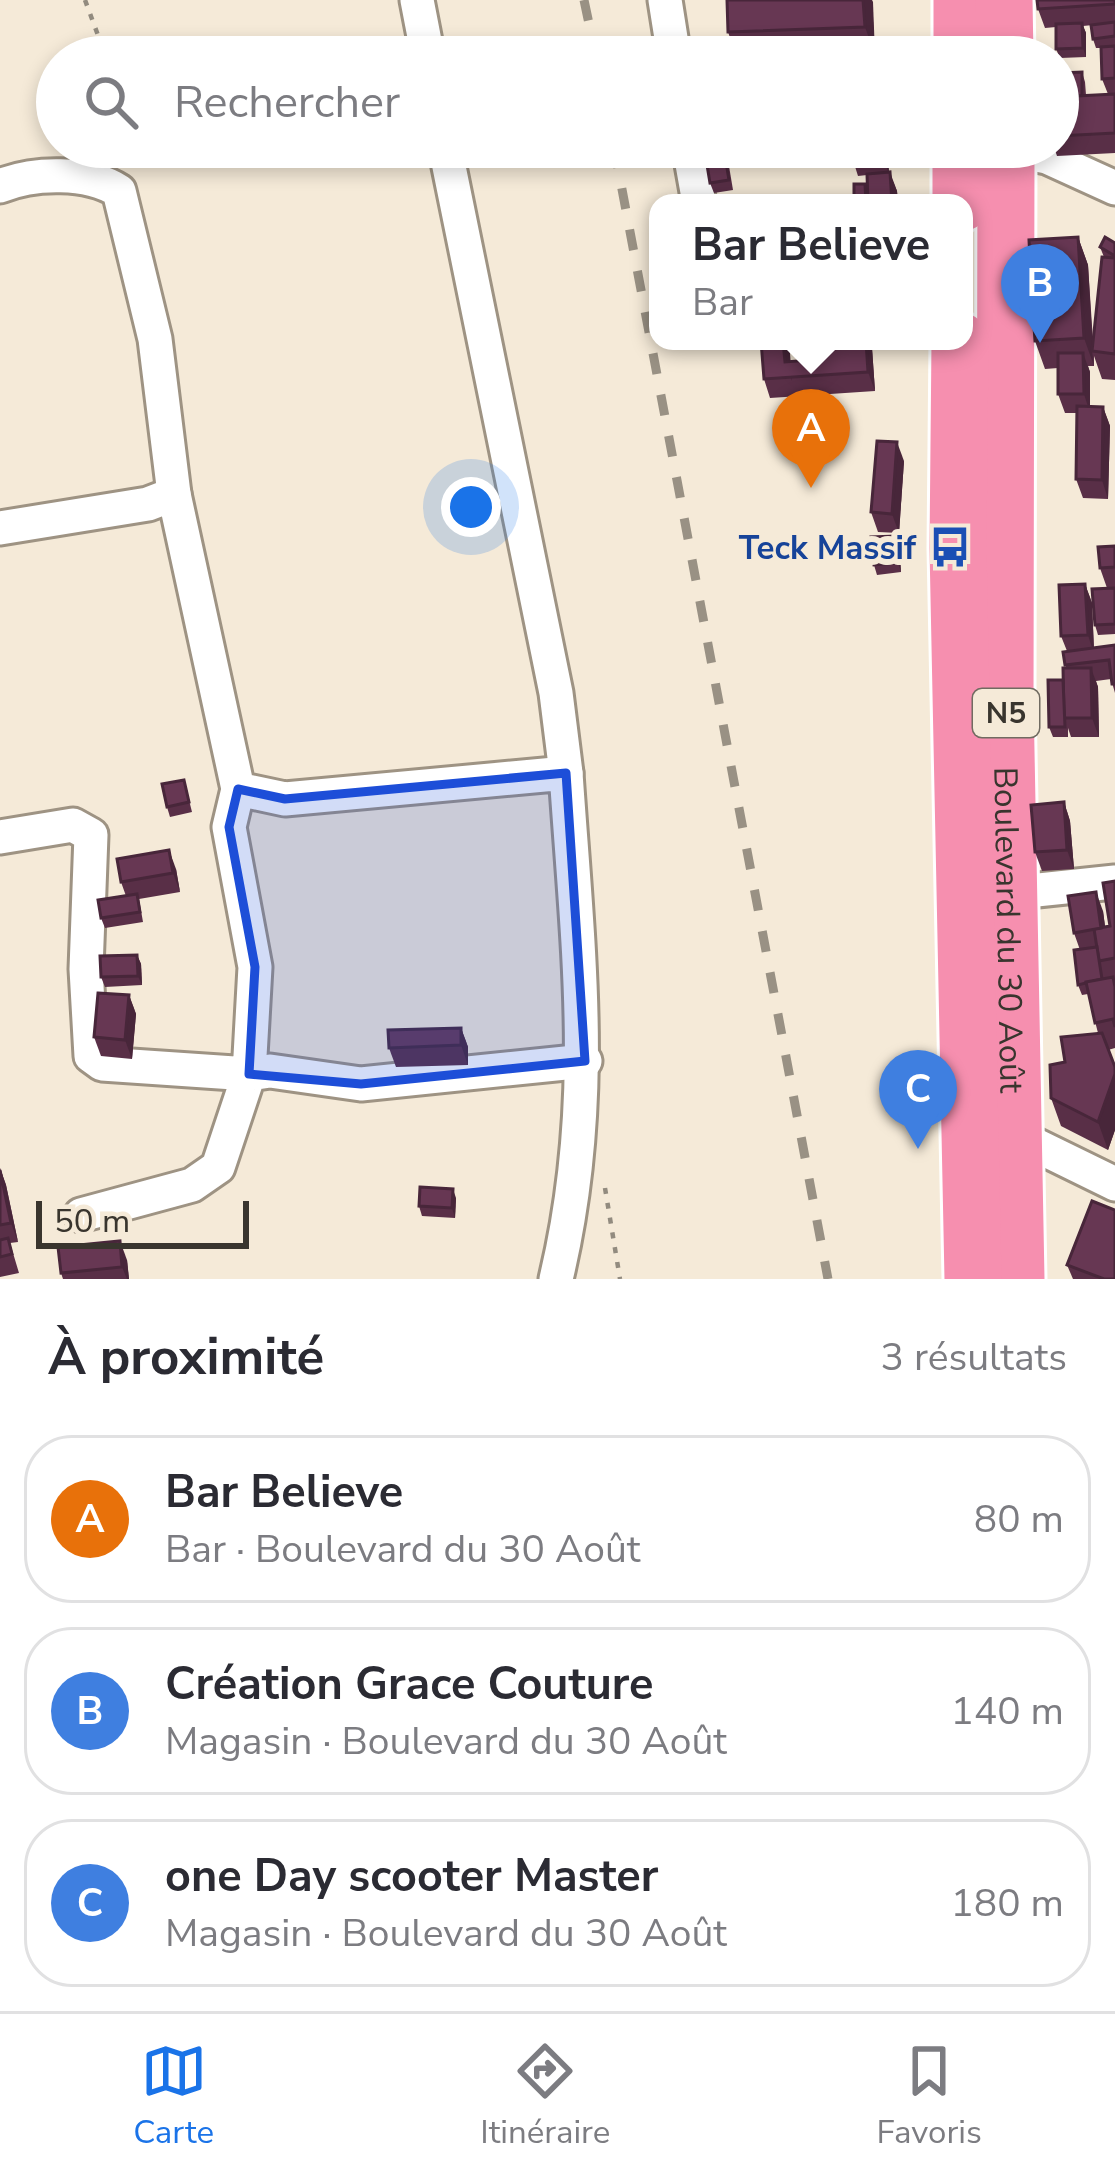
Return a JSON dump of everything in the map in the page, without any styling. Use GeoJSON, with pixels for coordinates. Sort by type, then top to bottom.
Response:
{"type":"FeatureCollection","features":[{"type":"Feature","properties":{"kind":"highway"},"geometry":{"type":"LineString","coordinates":[[962,0],[962,36]]}},
{"type":"Feature","properties":{"kind":"highway"},"geometry":{"type":"LineString","coordinates":[[1004,0],[1005,36]]}},
{"type":"Feature","properties":{"kind":"highway","name":"Boulevard du 30 Août"},"geometry":{"type":"LineString","coordinates":[[991,168],[1016,1279]]}},
{"type":"Feature","properties":{"kind":"highway","name":"Boulevard du 30 Août"},"geometry":{"type":"LineString","coordinates":[[959,350],[958,548],[973,1279]]}},
{"type":"Feature","properties":{"kind":"street"},"geometry":{"type":"LineString","coordinates":[[417,0],[424,36]]}},
{"type":"Feature","properties":{"kind":"street"},"geometry":{"type":"LineString","coordinates":[[665,0],[671,36]]}},
{"type":"Feature","properties":{"kind":"street"},"geometry":{"type":"LineString","coordinates":[[450,168],[556,693],[566,773],[586,1061],[583,1127],[556,1279]]}},
{"type":"Feature","properties":{"kind":"street"},"geometry":{"type":"LineString","coordinates":[[1071,168],[1115,188]]}},
{"type":"Feature","properties":{"kind":"street"},"geometry":{"type":"LineString","coordinates":[[0,186],[21,177],[100,179],[119,191],[155,339],[174,494],[238,789],[229,827],[255,967],[249,1074],[218,1167],[192,1186],[81,1215]]}},
{"type":"Feature","properties":{"kind":"street"},"geometry":{"type":"LineString","coordinates":[[0,528],[148,504],[174,494]]}},
{"type":"Feature","properties":{"kind":"street"},"geometry":{"type":"LineString","coordinates":[[238,789],[285,799],[566,773]]}},
{"type":"Feature","properties":{"kind":"street"},"geometry":{"type":"LineString","coordinates":[[0,837],[73,825],[91,835],[86,969],[91,1056],[102,1064],[249,1074],[271,1071],[362,1084],[586,1061]]}},
{"type":"Feature","properties":{"kind":"street"},"geometry":{"type":"LineString","coordinates":[[1009,892],[1115,882]]}},
{"type":"Feature","properties":{"kind":"street"},"geometry":{"type":"LineString","coordinates":[[1013,1134],[1115,1184]]}},
{"type":"Feature","properties":{"kind":"path"},"geometry":{"type":"LineString","coordinates":[[85,0],[98,36]]}},
{"type":"Feature","properties":{"kind":"path"},"geometry":{"type":"LineString","coordinates":[[583,1127],[599,1156],[620,1279]]}},
{"type":"Feature","properties":{"kind":"highlighted area"},"geometry":{"type":"Polygon","coordinates":[[[566,773],[585,1061],[361,1084],[249,1074],[255,967],[229,827],[238,789],[285,799],[566,773]]]}},
{"type":"Feature","properties":{"kind":"building"},"geometry":{"type":"Polygon","coordinates":[[[727,0],[863,0],[865,27],[728,32],[727,0]]]}},
{"type":"Feature","properties":{"kind":"building"},"geometry":{"type":"Polygon","coordinates":[[[1037,0],[1115,0],[1115,4],[1038,9],[1037,0]]]}},
{"type":"Feature","properties":{"kind":"building"},"geometry":{"type":"Polygon","coordinates":[[[1115,22],[1115,36],[1093,39],[1091,25],[1115,22]]]}},
{"type":"Feature","properties":{"kind":"building"},"geometry":{"type":"Polygon","coordinates":[[[1082,23],[1083,48],[1079,48],[1079,36],[1056,36],[1056,24],[1082,23]]]}},
{"type":"Feature","properties":{"kind":"building"},"geometry":{"type":"Polygon","coordinates":[[[1115,46],[1115,78],[1102,79],[1101,47],[1115,46]]]}},
{"type":"Feature","properties":{"kind":"building"},"geometry":{"type":"Polygon","coordinates":[[[1115,94],[1115,133],[1079,135],[1079,96],[1115,94]]]}},
{"type":"Feature","properties":{"kind":"building"},"geometry":{"type":"Polygon","coordinates":[[[708,168],[727,168],[729,180],[710,183],[708,168]]]}},
{"type":"Feature","properties":{"kind":"building"},"geometry":{"type":"Polygon","coordinates":[[[890,172],[891,194],[868,194],[867,174],[890,172]]]}},
{"type":"Feature","properties":{"kind":"building"},"geometry":{"type":"Polygon","coordinates":[[[854,184],[865,184],[866,194],[854,194],[854,184]]]}},
{"type":"Feature","properties":{"kind":"building"},"geometry":{"type":"Polygon","coordinates":[[[1078,237],[1084,338],[1035,341],[1033,312],[1051,311],[1050,296],[1032,296],[1029,240],[1078,237]]]}},
{"type":"Feature","properties":{"kind":"building"},"geometry":{"type":"Polygon","coordinates":[[[1105,237],[1115,243],[1115,256],[1100,247],[1105,237]]]}},
{"type":"Feature","properties":{"kind":"building"},"geometry":{"type":"Polygon","coordinates":[[[1102,257],[1115,258],[1115,354],[1092,351],[1102,257]]]}},
{"type":"Feature","properties":{"kind":"building"},"geometry":{"type":"Polygon","coordinates":[[[762,350],[784,350],[785,362],[823,359],[822,350],[867,350],[868,372],[764,379],[762,350]]]}},
{"type":"Feature","properties":{"kind":"building"},"geometry":{"type":"Polygon","coordinates":[[[1058,353],[1083,353],[1084,394],[1058,394],[1058,353]]]}},
{"type":"Feature","properties":{"kind":"building"},"geometry":{"type":"Polygon","coordinates":[[[1077,406],[1103,407],[1102,480],[1076,479],[1077,406]]]}},
{"type":"Feature","properties":{"kind":"building"},"geometry":{"type":"Polygon","coordinates":[[[877,441],[897,442],[892,514],[871,512],[877,441]]]}},
{"type":"Feature","properties":{"kind":"building"},"geometry":{"type":"Polygon","coordinates":[[[896,536],[898,563],[874,565],[871,537],[896,536]]]}},
{"type":"Feature","properties":{"kind":"building"},"geometry":{"type":"Polygon","coordinates":[[[1115,546],[1115,567],[1100,568],[1098,547],[1115,546]]]}},
{"type":"Feature","properties":{"kind":"building"},"geometry":{"type":"Polygon","coordinates":[[[1085,584],[1088,635],[1061,636],[1059,585],[1085,584]]]}},
{"type":"Feature","properties":{"kind":"building"},"geometry":{"type":"Polygon","coordinates":[[[1115,588],[1115,624],[1095,625],[1092,589],[1115,588]]]}},
{"type":"Feature","properties":{"kind":"building"},"geometry":{"type":"Polygon","coordinates":[[[1115,645],[1115,684],[1109,660],[1065,665],[1063,652],[1115,645]]]}},
{"type":"Feature","properties":{"kind":"building"},"geometry":{"type":"Polygon","coordinates":[[[1063,668],[1091,668],[1092,718],[1064,718],[1063,668]]]}},
{"type":"Feature","properties":{"kind":"building"},"geometry":{"type":"Polygon","coordinates":[[[1048,680],[1063,680],[1065,727],[1049,727],[1048,680]]]}},
{"type":"Feature","properties":{"kind":"building"},"geometry":{"type":"Polygon","coordinates":[[[184,780],[189,802],[167,807],[162,784],[184,780]]]}},
{"type":"Feature","properties":{"kind":"building"},"geometry":{"type":"Polygon","coordinates":[[[1064,802],[1067,850],[1035,852],[1031,805],[1064,802]]]}},
{"type":"Feature","properties":{"kind":"building"},"geometry":{"type":"Polygon","coordinates":[[[169,850],[173,873],[121,882],[117,859],[169,850]]]}},
{"type":"Feature","properties":{"kind":"building"},"geometry":{"type":"Polygon","coordinates":[[[1115,881],[1115,958],[1099,961],[1094,929],[1110,926],[1103,883],[1115,881]]]}},
{"type":"Feature","properties":{"kind":"building"},"geometry":{"type":"Polygon","coordinates":[[[1096,892],[1101,928],[1074,933],[1068,896],[1096,892]]]}},
{"type":"Feature","properties":{"kind":"building"},"geometry":{"type":"Polygon","coordinates":[[[137,894],[140,912],[101,918],[98,900],[137,894]]]}},
{"type":"Feature","properties":{"kind":"building"},"geometry":{"type":"Polygon","coordinates":[[[1097,947],[1102,979],[1078,985],[1074,950],[1097,947]]]}},
{"type":"Feature","properties":{"kind":"building"},"geometry":{"type":"Polygon","coordinates":[[[137,955],[138,976],[101,977],[100,956],[137,955]]]}},
{"type":"Feature","properties":{"kind":"building"},"geometry":{"type":"Polygon","coordinates":[[[1113,977],[1115,1027],[1113,1019],[1095,1023],[1086,982],[1113,977]]]}},
{"type":"Feature","properties":{"kind":"building"},"geometry":{"type":"Polygon","coordinates":[[[98,993],[129,995],[125,1040],[94,1037],[98,993]]]}},
{"type":"Feature","properties":{"kind":"building"},"geometry":{"type":"Polygon","coordinates":[[[461,1028],[461,1045],[389,1048],[388,1030],[461,1028]]]}},
{"type":"Feature","properties":{"kind":"building"},"geometry":{"type":"Polygon","coordinates":[[[1102,1033],[1115,1074],[1098,1122],[1051,1098],[1050,1065],[1065,1062],[1061,1037],[1102,1033]]]}},
{"type":"Feature","properties":{"kind":"building"},"geometry":{"type":"Polygon","coordinates":[[[0,1170],[11,1223],[0,1225],[0,1170]]]}},
{"type":"Feature","properties":{"kind":"building"},"geometry":{"type":"Polygon","coordinates":[[[420,1187],[453,1189],[452,1208],[419,1206],[420,1187]]]}},
{"type":"Feature","properties":{"kind":"building"},"geometry":{"type":"Polygon","coordinates":[[[1092,1201],[1115,1210],[1115,1279],[1067,1265],[1092,1201]]]}},
{"type":"Feature","properties":{"kind":"building"},"geometry":{"type":"Polygon","coordinates":[[[8,1238],[12,1254],[0,1257],[0,1240],[8,1238]]]}},
{"type":"Feature","properties":{"kind":"building"},"geometry":{"type":"Polygon","coordinates":[[[120,1241],[122,1267],[61,1273],[58,1247],[120,1241]]]}},
{"type":"Feature","properties":{"kind":"railway"},"geometry":{"type":"LineString","coordinates":[[584,0],[592,36]]}},
{"type":"Feature","properties":{"kind":"railway"},"geometry":{"type":"LineString","coordinates":[[618,168],[649,332]]}},
{"type":"Feature","properties":{"kind":"railway"},"geometry":{"type":"LineString","coordinates":[[652,350],[828,1279]]}},
{"type":"Feature","properties":{"kind":"place","name":"Création Grace Couture"},"geometry":{"type":"Point","coordinates":[1040,343]}},
{"type":"Feature","properties":{"kind":"place","name":"Bar Believe"},"geometry":{"type":"Point","coordinates":[811,488]}},
{"type":"Feature","properties":{"kind":"place","name":"Teck Massif"},"geometry":{"type":"Point","coordinates":[950,547]}},
{"type":"Feature","properties":{"kind":"place","name":"one Day scooter Master"},"geometry":{"type":"Point","coordinates":[918,1149]}}]}
